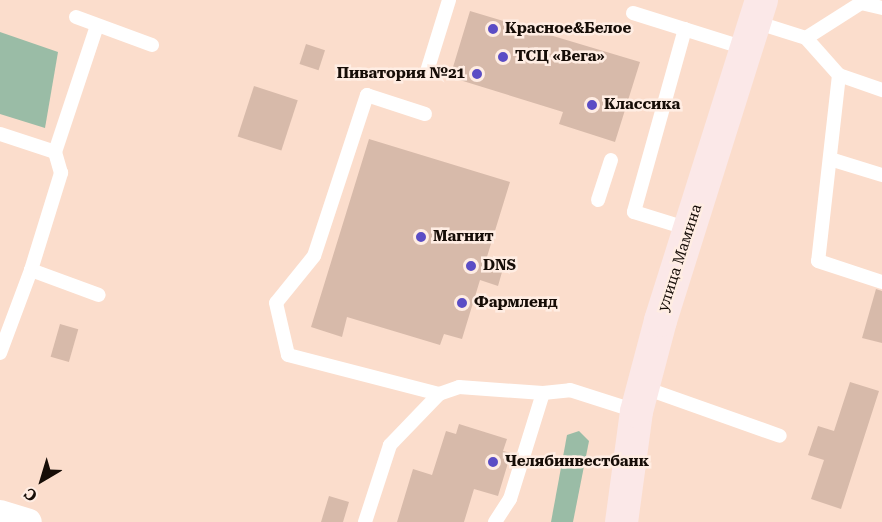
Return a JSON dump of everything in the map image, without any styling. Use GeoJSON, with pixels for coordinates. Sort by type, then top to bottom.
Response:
{"type":"FeatureCollection","features":[{"type":"Feature","properties":{"kind":"main road","name":"улица Мамина"},"geometry":{"type":"LineString","coordinates":[[621,522],[639,399],[754,24]]}},
{"type":"Feature","properties":{"kind":"street"},"geometry":{"type":"LineString","coordinates":[[0,513],[29,522]]}},
{"type":"Feature","properties":{"kind":"lane"},"geometry":{"type":"LineString","coordinates":[[428,68],[449,0]]}},
{"type":"Feature","properties":{"kind":"lane"},"geometry":{"type":"LineString","coordinates":[[806,38],[861,1],[882,8]]}},
{"type":"Feature","properties":{"kind":"lane"},"geometry":{"type":"LineString","coordinates":[[633,13],[685,29],[754,24],[806,38],[839,75],[882,90]]}},
{"type":"Feature","properties":{"kind":"lane"},"geometry":{"type":"LineString","coordinates":[[76,17],[152,45]]}},
{"type":"Feature","properties":{"kind":"lane"},"geometry":{"type":"LineString","coordinates":[[0,353],[31,270],[62,173],[55,152],[97,26]]}},
{"type":"Feature","properties":{"kind":"lane"},"geometry":{"type":"LineString","coordinates":[[685,29],[634,212],[690,229]]}},
{"type":"Feature","properties":{"kind":"lane"},"geometry":{"type":"LineString","coordinates":[[839,75],[818,261],[882,282]]}},
{"type":"Feature","properties":{"kind":"lane"},"geometry":{"type":"LineString","coordinates":[[425,114],[367,94],[314,256],[276,303],[288,355],[439,394]]}},
{"type":"Feature","properties":{"kind":"lane"},"geometry":{"type":"LineString","coordinates":[[0,134],[55,152]]}},
{"type":"Feature","properties":{"kind":"lane"},"geometry":{"type":"LineString","coordinates":[[830,159],[882,176]]}},
{"type":"Feature","properties":{"kind":"lane"},"geometry":{"type":"LineString","coordinates":[[598,200],[611,160]]}},
{"type":"Feature","properties":{"kind":"lane"},"geometry":{"type":"LineString","coordinates":[[31,270],[99,295]]}},
{"type":"Feature","properties":{"kind":"lane"},"geometry":{"type":"LineString","coordinates":[[365,522],[390,445],[439,394],[459,387],[543,393],[570,390],[639,399],[780,436]]}},
{"type":"Feature","properties":{"kind":"lane"},"geometry":{"type":"LineString","coordinates":[[495,522],[510,499],[543,393]]}},
{"type":"Feature","properties":{"kind":"green space"},"geometry":{"type":"Polygon","coordinates":[[[0,32],[58,52],[45,128],[0,114],[0,32]]]}},
{"type":"Feature","properties":{"kind":"green space"},"geometry":{"type":"Polygon","coordinates":[[[579,431],[589,441],[573,522],[551,522],[567,435],[579,431]]]}},
{"type":"Feature","properties":{"kind":"building"},"geometry":{"type":"Polygon","coordinates":[[[470,11],[640,62],[615,142],[559,124],[563,112],[450,77],[470,11]]]}},
{"type":"Feature","properties":{"kind":"building"},"geometry":{"type":"Polygon","coordinates":[[[306,44],[325,50],[319,70],[300,64],[306,44]]]}},
{"type":"Feature","properties":{"kind":"building"},"geometry":{"type":"Polygon","coordinates":[[[254,86],[298,100],[281,151],[238,136],[254,86]]]}},
{"type":"Feature","properties":{"kind":"building"},"geometry":{"type":"Polygon","coordinates":[[[369,139],[510,182],[486,260],[504,265],[498,286],[480,280],[462,339],[444,334],[440,345],[347,317],[342,337],[311,327],[369,139]]]}},
{"type":"Feature","properties":{"kind":"building"},"geometry":{"type":"Polygon","coordinates":[[[876,289],[882,291],[882,343],[862,338],[876,289]]]}},
{"type":"Feature","properties":{"kind":"building"},"geometry":{"type":"Polygon","coordinates":[[[60,324],[78,329],[69,362],[51,357],[60,324]]]}},
{"type":"Feature","properties":{"kind":"building"},"geometry":{"type":"Polygon","coordinates":[[[850,382],[879,391],[841,509],[811,499],[824,460],[808,455],[818,426],[834,431],[850,382]]]}},
{"type":"Feature","properties":{"kind":"building"},"geometry":{"type":"Polygon","coordinates":[[[459,424],[507,439],[503,451],[511,453],[498,496],[474,489],[464,522],[397,522],[413,469],[432,475],[446,431],[456,434],[459,424]]]}},
{"type":"Feature","properties":{"kind":"building"},"geometry":{"type":"Polygon","coordinates":[[[329,496],[349,502],[343,522],[321,522],[329,496]]]}},
{"type":"Feature","properties":{"kind":"place","name":"Красное&Белое"},"geometry":{"type":"Point","coordinates":[493,29]}},
{"type":"Feature","properties":{"kind":"place","name":"ТСЦ «Вега»"},"geometry":{"type":"Point","coordinates":[503,57]}},
{"type":"Feature","properties":{"kind":"place","name":"Пиватория №21"},"geometry":{"type":"Point","coordinates":[477,74]}},
{"type":"Feature","properties":{"kind":"place","name":"Классика"},"geometry":{"type":"Point","coordinates":[592,105]}},
{"type":"Feature","properties":{"kind":"place","name":"Магнит"},"geometry":{"type":"Point","coordinates":[421,237]}},
{"type":"Feature","properties":{"kind":"place","name":"DNS"},"geometry":{"type":"Point","coordinates":[471,266]}},
{"type":"Feature","properties":{"kind":"place","name":"Фармленд"},"geometry":{"type":"Point","coordinates":[462,303]}},
{"type":"Feature","properties":{"kind":"place","name":"Челябинвестбанк"},"geometry":{"type":"Point","coordinates":[493,462]}}]}
